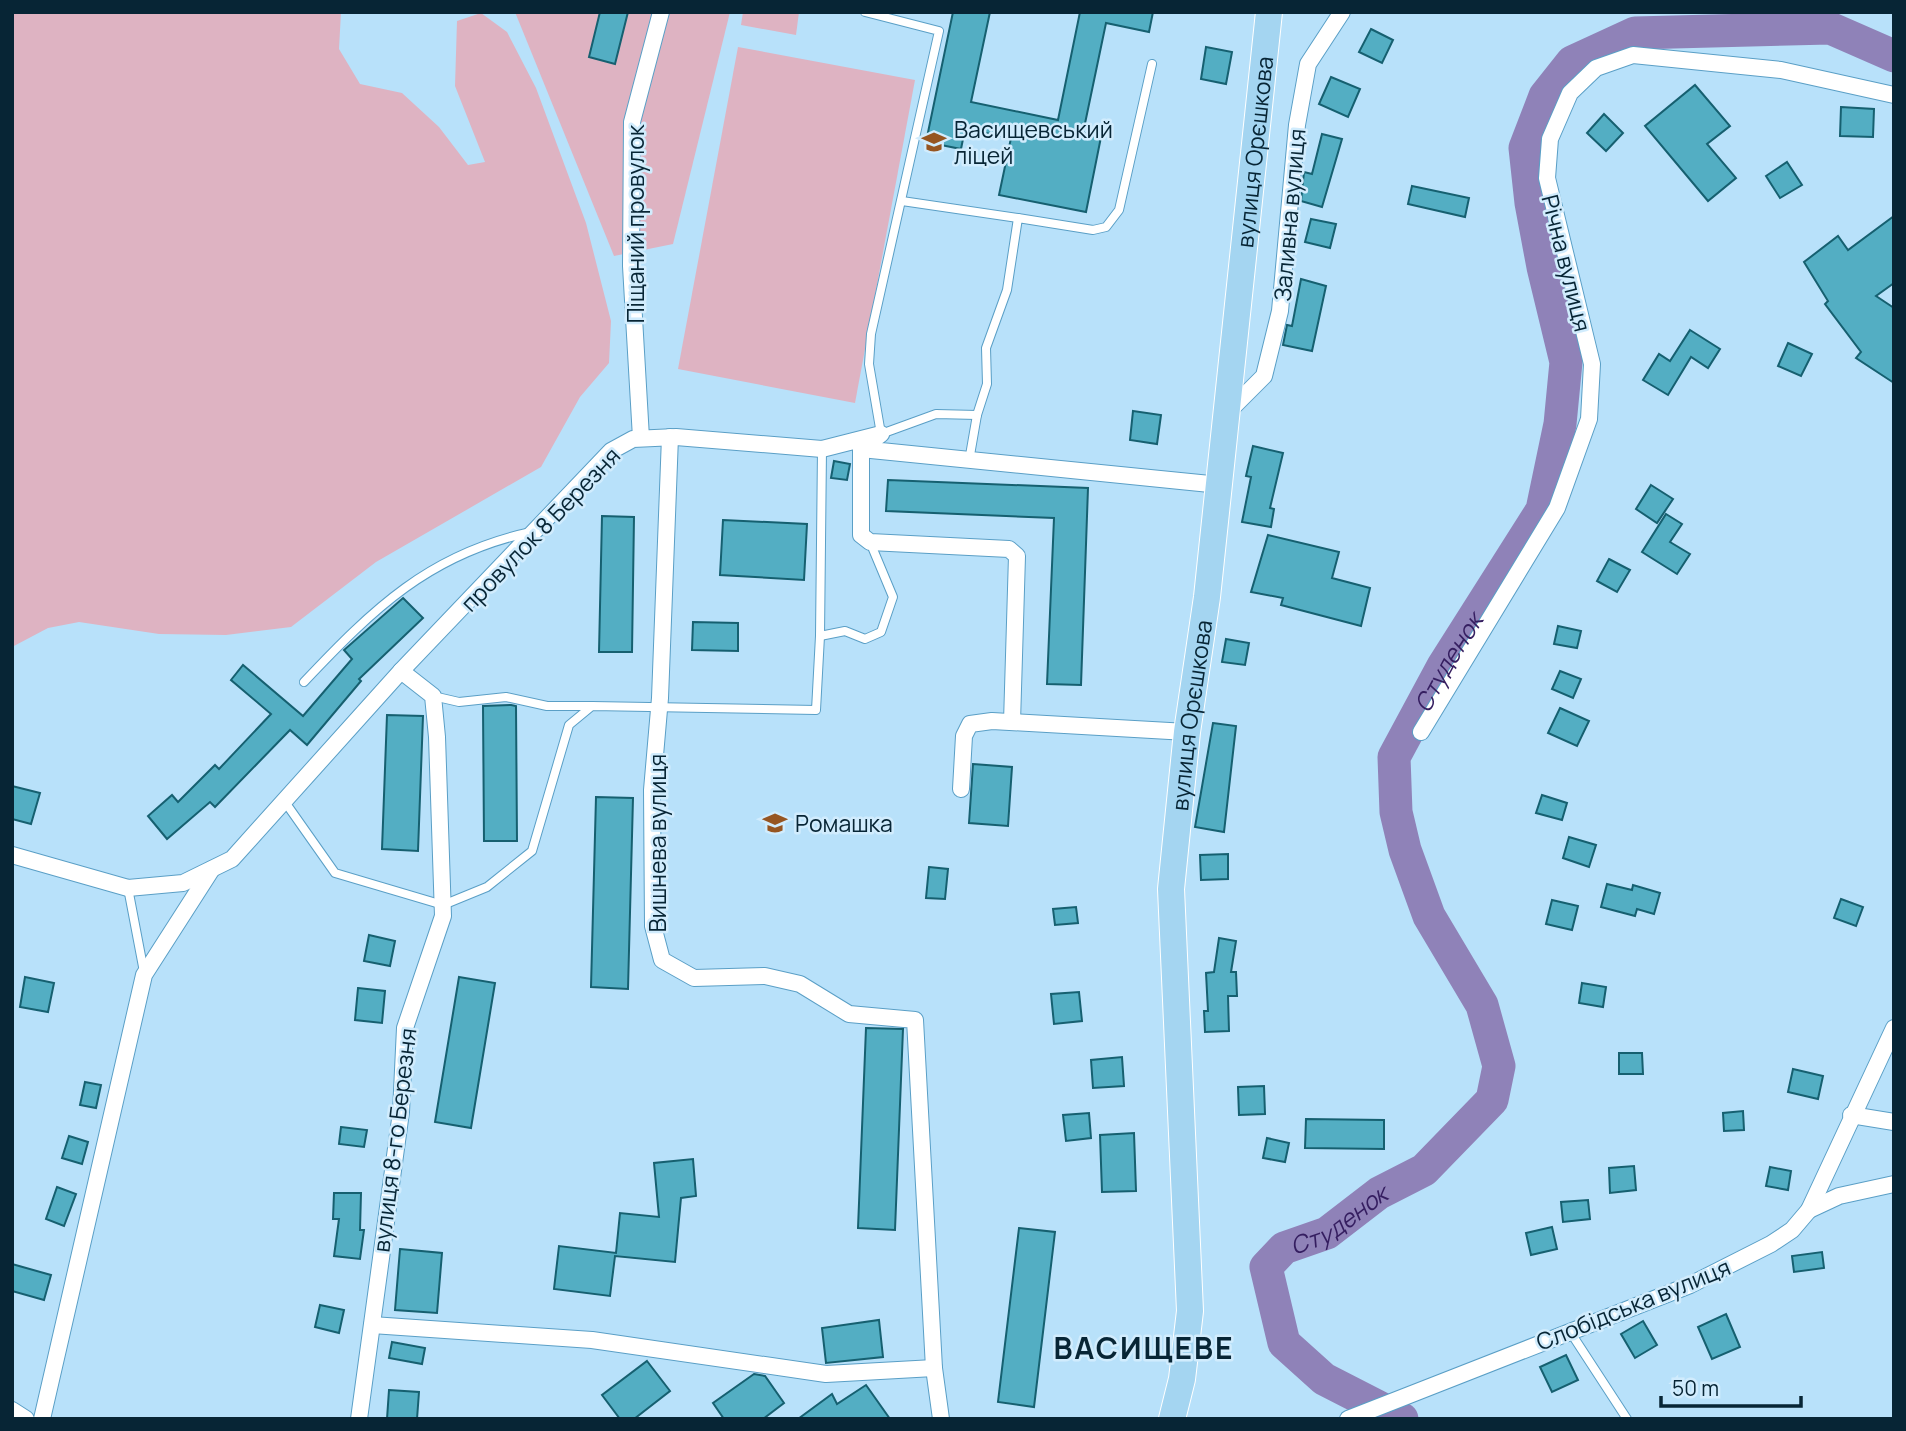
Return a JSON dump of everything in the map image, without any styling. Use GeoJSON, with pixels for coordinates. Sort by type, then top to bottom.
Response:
{"type":"FeatureCollection","features":[{"type":"Feature","properties":{"kind":"main road","name":"вулиця Орєшкова"},"geometry":{"type":"LineString","coordinates":[[1171,1419],[1182,1379],[1190,1311],[1171,889],[1186,732],[1207,597],[1220,485],[1269,12]]}},
{"type":"Feature","properties":{"kind":"street","name":"Піщаний провулок"},"geometry":{"type":"LineString","coordinates":[[641,438],[631,266],[632,122],[661,12]]}},
{"type":"Feature","properties":{"kind":"street","name":"Заливна вулиця"},"geometry":{"type":"LineString","coordinates":[[1228,412],[1264,376],[1280,311],[1297,125],[1308,64],[1342,12]]}},
{"type":"Feature","properties":{"kind":"street","name":"Річна вулиця"},"geometry":{"type":"LineString","coordinates":[[1421,733],[1558,508],[1588,419],[1592,364],[1547,178],[1550,139],[1570,93],[1596,68],[1633,55],[1781,70],[1894,95]]}},
{"type":"Feature","properties":{"kind":"street","name":"провулок 8 Березня"},"geometry":{"type":"LineString","coordinates":[[12,855],[128,888],[183,883],[232,859],[401,671],[611,451],[633,439],[670,437],[822,449],[881,434]]}},
{"type":"Feature","properties":{"kind":"street"},"geometry":{"type":"LineString","coordinates":[[861,449],[881,434]]}},
{"type":"Feature","properties":{"kind":"street","name":"Вишнева вулиця"},"geometry":{"type":"LineString","coordinates":[[670,437],[659,706],[652,790],[653,926],[662,960],[694,978],[765,976],[800,984],[849,1014],[915,1020],[934,1368],[941,1419]]}},
{"type":"Feature","properties":{"kind":"street"},"geometry":{"type":"LineString","coordinates":[[861,449],[1220,485]]}},
{"type":"Feature","properties":{"kind":"street"},"geometry":{"type":"LineString","coordinates":[[861,449],[861,534],[870,542],[1009,550],[1017,556],[1012,722]]}},
{"type":"Feature","properties":{"kind":"street"},"geometry":{"type":"LineString","coordinates":[[401,671],[433,696]]}},
{"type":"Feature","properties":{"kind":"street","name":"вулиця 8-го Березня"},"geometry":{"type":"LineString","coordinates":[[359,1419],[401,1112],[405,1028],[443,916],[437,737],[433,696]]}},
{"type":"Feature","properties":{"kind":"street"},"geometry":{"type":"LineString","coordinates":[[961,789],[964,736],[970,724],[1012,722],[1186,732]]}},
{"type":"Feature","properties":{"kind":"street"},"geometry":{"type":"LineString","coordinates":[[42,1419],[144,975],[212,869]]}},
{"type":"Feature","properties":{"kind":"street","name":"Слобідська вулиця"},"geometry":{"type":"LineString","coordinates":[[1348,1419],[1569,1330],[1690,1285],[1793,1230],[1809,1210],[1851,1115],[1894,1028]]}},
{"type":"Feature","properties":{"kind":"street"},"geometry":{"type":"LineString","coordinates":[[1851,1115],[1894,1122]]}},
{"type":"Feature","properties":{"kind":"street"},"geometry":{"type":"LineString","coordinates":[[1809,1210],[1839,1196],[1894,1184]]}},
{"type":"Feature","properties":{"kind":"street"},"geometry":{"type":"LineString","coordinates":[[372,1325],[592,1340],[826,1374],[934,1368]]}},
{"type":"Feature","properties":{"kind":"street"},"geometry":{"type":"LineString","coordinates":[[12,1410],[26,1419]]}},
{"type":"Feature","properties":{"kind":"lane"},"geometry":{"type":"LineString","coordinates":[[865,12],[939,32],[871,334],[869,363],[881,434],[936,414],[977,415]]}},
{"type":"Feature","properties":{"kind":"lane"},"geometry":{"type":"LineString","coordinates":[[902,201],[1093,230],[1106,227],[1119,210],[1152,64]]}},
{"type":"Feature","properties":{"kind":"lane"},"geometry":{"type":"LineString","coordinates":[[969,461],[977,415],[987,384],[986,348],[1007,290],[1018,218]]}},
{"type":"Feature","properties":{"kind":"lane"},"geometry":{"type":"LineString","coordinates":[[433,696],[459,702],[506,698],[547,706],[816,710],[820,636],[822,449]]}},
{"type":"Feature","properties":{"kind":"lane"},"geometry":{"type":"LineString","coordinates":[[304,682],[357,625],[427,571],[489,541],[537,531]]}},
{"type":"Feature","properties":{"kind":"lane"},"geometry":{"type":"LineString","coordinates":[[820,636],[845,631],[864,639],[881,632],[893,597],[870,542]]}},
{"type":"Feature","properties":{"kind":"lane"},"geometry":{"type":"LineString","coordinates":[[285,802],[335,873],[443,905],[486,887],[531,852],[569,725],[592,706]]}},
{"type":"Feature","properties":{"kind":"lane"},"geometry":{"type":"LineString","coordinates":[[128,888],[144,975]]}},
{"type":"Feature","properties":{"kind":"lane"},"geometry":{"type":"LineString","coordinates":[[1569,1330],[1627,1419]]}},
{"type":"Feature","properties":{"kind":"shaded area"},"geometry":{"type":"Polygon","coordinates":[[[12,12],[341,12],[339,49],[360,84],[402,93],[439,127],[468,165],[485,162],[455,86],[457,21],[481,13],[507,32],[536,88],[586,223],[611,321],[609,363],[580,397],[541,467],[376,562],[291,627],[226,635],[159,634],[79,622],[48,628],[12,647],[12,12]]]}},
{"type":"Feature","properties":{"kind":"shaded area"},"geometry":{"type":"Polygon","coordinates":[[[515,12],[730,12],[673,244],[614,256],[515,12]]]}},
{"type":"Feature","properties":{"kind":"shaded area"},"geometry":{"type":"Polygon","coordinates":[[[743,12],[799,12],[796,35],[741,25],[743,12]]]}},
{"type":"Feature","properties":{"kind":"shaded area"},"geometry":{"type":"Polygon","coordinates":[[[738,47],[915,80],[855,403],[678,369],[738,47]]]}},
{"type":"Feature","properties":{"kind":"building"},"geometry":{"type":"Polygon","coordinates":[[[600,12],[628,12],[615,64],[589,57],[600,12]]]}},
{"type":"Feature","properties":{"kind":"building"},"geometry":{"type":"Polygon","coordinates":[[[953,12],[990,12],[971,102],[1058,120],[1080,12],[1153,12],[1149,32],[1106,23],[1083,133],[1101,137],[1086,212],[999,195],[1011,138],[965,129],[961,149],[926,142],[953,12]]]}},
{"type":"Feature","properties":{"kind":"building"},"geometry":{"type":"Polygon","coordinates":[[[1371,29],[1393,40],[1382,63],[1359,52],[1371,29]]]}},
{"type":"Feature","properties":{"kind":"building"},"geometry":{"type":"Polygon","coordinates":[[[1206,47],[1232,52],[1226,84],[1201,79],[1206,47]]]}},
{"type":"Feature","properties":{"kind":"building"},"geometry":{"type":"Polygon","coordinates":[[[1331,77],[1360,89],[1348,117],[1319,104],[1331,77]]]}},
{"type":"Feature","properties":{"kind":"building"},"geometry":{"type":"Polygon","coordinates":[[[1695,85],[1730,126],[1707,144],[1736,178],[1708,201],[1645,126],[1695,85]]]}},
{"type":"Feature","properties":{"kind":"building"},"geometry":{"type":"Polygon","coordinates":[[[1841,107],[1874,109],[1873,137],[1840,136],[1841,107]]]}},
{"type":"Feature","properties":{"kind":"building"},"geometry":{"type":"Polygon","coordinates":[[[1604,114],[1623,133],[1606,151],[1587,133],[1604,114]]]}},
{"type":"Feature","properties":{"kind":"building"},"geometry":{"type":"Polygon","coordinates":[[[1322,134],[1342,139],[1322,207],[1301,201],[1304,172],[1312,174],[1322,134]]]}},
{"type":"Feature","properties":{"kind":"building"},"geometry":{"type":"Polygon","coordinates":[[[1787,162],[1802,185],[1780,198],[1766,176],[1787,162]]]}},
{"type":"Feature","properties":{"kind":"building"},"geometry":{"type":"Polygon","coordinates":[[[1412,186],[1469,198],[1465,217],[1408,204],[1412,186]]]}},
{"type":"Feature","properties":{"kind":"building"},"geometry":{"type":"Polygon","coordinates":[[[1894,216],[1894,283],[1876,296],[1894,308],[1894,383],[1856,358],[1861,352],[1825,304],[1828,301],[1804,262],[1838,236],[1848,250],[1894,216]]]}},
{"type":"Feature","properties":{"kind":"building"},"geometry":{"type":"Polygon","coordinates":[[[1311,219],[1336,224],[1330,248],[1305,242],[1311,219]]]}},
{"type":"Feature","properties":{"kind":"building"},"geometry":{"type":"Polygon","coordinates":[[[1301,279],[1326,286],[1312,351],[1283,345],[1287,325],[1292,326],[1301,279]]]}},
{"type":"Feature","properties":{"kind":"building"},"geometry":{"type":"Polygon","coordinates":[[[1690,330],[1720,349],[1708,368],[1691,357],[1668,395],[1643,380],[1659,354],[1670,361],[1690,330]]]}},
{"type":"Feature","properties":{"kind":"building"},"geometry":{"type":"Polygon","coordinates":[[[1788,343],[1812,354],[1801,376],[1778,366],[1788,343]]]}},
{"type":"Feature","properties":{"kind":"building"},"geometry":{"type":"Polygon","coordinates":[[[1133,411],[1161,415],[1157,444],[1130,440],[1133,411]]]}},
{"type":"Feature","properties":{"kind":"building"},"geometry":{"type":"Polygon","coordinates":[[[1253,446],[1283,453],[1270,508],[1274,509],[1271,527],[1242,522],[1251,477],[1246,476],[1253,446]]]}},
{"type":"Feature","properties":{"kind":"building"},"geometry":{"type":"Polygon","coordinates":[[[834,461],[850,464],[847,480],[831,478],[834,461]]]}},
{"type":"Feature","properties":{"kind":"building"},"geometry":{"type":"Polygon","coordinates":[[[888,480],[1088,488],[1081,685],[1047,684],[1054,518],[886,511],[888,480]]]}},
{"type":"Feature","properties":{"kind":"building"},"geometry":{"type":"Polygon","coordinates":[[[1651,485],[1673,499],[1657,523],[1636,509],[1651,485]]]}},
{"type":"Feature","properties":{"kind":"building"},"geometry":{"type":"Polygon","coordinates":[[[1666,514],[1682,524],[1670,542],[1690,554],[1677,574],[1642,552],[1666,514]]]}},
{"type":"Feature","properties":{"kind":"building"},"geometry":{"type":"Polygon","coordinates":[[[602,516],[634,517],[632,652],[599,652],[602,516]]]}},
{"type":"Feature","properties":{"kind":"building"},"geometry":{"type":"Polygon","coordinates":[[[723,520],[807,524],[804,580],[720,575],[723,520]]]}},
{"type":"Feature","properties":{"kind":"building"},"geometry":{"type":"Polygon","coordinates":[[[1268,535],[1339,552],[1332,578],[1370,588],[1361,626],[1281,605],[1283,598],[1251,592],[1268,535]]]}},
{"type":"Feature","properties":{"kind":"building"},"geometry":{"type":"Polygon","coordinates":[[[1609,559],[1630,570],[1617,592],[1597,581],[1609,559]]]}},
{"type":"Feature","properties":{"kind":"building"},"geometry":{"type":"Polygon","coordinates":[[[403,598],[423,618],[359,679],[361,681],[307,745],[290,730],[215,807],[210,802],[167,839],[148,816],[172,795],[178,802],[215,765],[219,769],[271,714],[231,680],[243,665],[303,716],[352,659],[344,650],[403,598]]]}},
{"type":"Feature","properties":{"kind":"building"},"geometry":{"type":"Polygon","coordinates":[[[693,622],[738,623],[738,651],[692,650],[693,622]]]}},
{"type":"Feature","properties":{"kind":"building"},"geometry":{"type":"Polygon","coordinates":[[[1558,626],[1581,631],[1577,648],[1554,644],[1558,626]]]}},
{"type":"Feature","properties":{"kind":"building"},"geometry":{"type":"Polygon","coordinates":[[[1226,639],[1249,643],[1245,665],[1222,662],[1226,639]]]}},
{"type":"Feature","properties":{"kind":"building"},"geometry":{"type":"Polygon","coordinates":[[[1560,671],[1581,679],[1573,698],[1552,689],[1560,671]]]}},
{"type":"Feature","properties":{"kind":"building"},"geometry":{"type":"Polygon","coordinates":[[[483,706],[516,706],[517,841],[484,841],[483,706]]]}},
{"type":"Feature","properties":{"kind":"building"},"geometry":{"type":"Polygon","coordinates":[[[1560,708],[1589,721],[1577,746],[1548,733],[1560,708]]]}},
{"type":"Feature","properties":{"kind":"building"},"geometry":{"type":"Polygon","coordinates":[[[387,715],[423,716],[418,851],[382,849],[387,715]]]}},
{"type":"Feature","properties":{"kind":"building"},"geometry":{"type":"Polygon","coordinates":[[[1213,723],[1236,726],[1224,832],[1195,827],[1213,723]]]}},
{"type":"Feature","properties":{"kind":"building"},"geometry":{"type":"Polygon","coordinates":[[[973,764],[1012,767],[1008,826],[969,823],[973,764]]]}},
{"type":"Feature","properties":{"kind":"building"},"geometry":{"type":"Polygon","coordinates":[[[12,786],[40,793],[31,824],[12,819],[12,786]]]}},
{"type":"Feature","properties":{"kind":"building"},"geometry":{"type":"Polygon","coordinates":[[[1542,795],[1567,803],[1562,820],[1536,813],[1542,795]]]}},
{"type":"Feature","properties":{"kind":"building"},"geometry":{"type":"Polygon","coordinates":[[[596,797],[633,798],[628,989],[591,987],[596,797]]]}},
{"type":"Feature","properties":{"kind":"building"},"geometry":{"type":"Polygon","coordinates":[[[1569,837],[1596,845],[1589,867],[1563,858],[1569,837]]]}},
{"type":"Feature","properties":{"kind":"building"},"geometry":{"type":"Polygon","coordinates":[[[1228,854],[1228,879],[1201,880],[1200,855],[1228,854]]]}},
{"type":"Feature","properties":{"kind":"building"},"geometry":{"type":"Polygon","coordinates":[[[929,867],[948,869],[945,899],[926,898],[929,867]]]}},
{"type":"Feature","properties":{"kind":"building"},"geometry":{"type":"Polygon","coordinates":[[[1607,884],[1632,890],[1633,885],[1660,893],[1654,914],[1637,909],[1635,916],[1601,907],[1607,884]]]}},
{"type":"Feature","properties":{"kind":"building"},"geometry":{"type":"Polygon","coordinates":[[[1841,899],[1863,907],[1856,926],[1834,918],[1841,899]]]}},
{"type":"Feature","properties":{"kind":"building"},"geometry":{"type":"Polygon","coordinates":[[[1552,900],[1578,906],[1572,930],[1546,924],[1552,900]]]}},
{"type":"Feature","properties":{"kind":"building"},"geometry":{"type":"Polygon","coordinates":[[[1076,907],[1078,923],[1055,925],[1053,909],[1076,907]]]}},
{"type":"Feature","properties":{"kind":"building"},"geometry":{"type":"Polygon","coordinates":[[[369,935],[395,941],[390,966],[364,961],[369,935]]]}},
{"type":"Feature","properties":{"kind":"building"},"geometry":{"type":"Polygon","coordinates":[[[1219,938],[1236,941],[1231,972],[1236,972],[1237,996],[1228,996],[1229,1031],[1205,1032],[1204,1011],[1208,1011],[1206,973],[1214,972],[1219,938]]]}},
{"type":"Feature","properties":{"kind":"building"},"geometry":{"type":"Polygon","coordinates":[[[25,977],[54,983],[48,1012],[20,1007],[25,977]]]}},
{"type":"Feature","properties":{"kind":"building"},"geometry":{"type":"Polygon","coordinates":[[[459,977],[495,983],[471,1128],[435,1122],[459,977]]]}},
{"type":"Feature","properties":{"kind":"building"},"geometry":{"type":"Polygon","coordinates":[[[1582,983],[1606,987],[1603,1007],[1579,1003],[1582,983]]]}},
{"type":"Feature","properties":{"kind":"building"},"geometry":{"type":"Polygon","coordinates":[[[358,988],[385,991],[382,1023],[355,1020],[358,988]]]}},
{"type":"Feature","properties":{"kind":"building"},"geometry":{"type":"Polygon","coordinates":[[[1079,992],[1082,1021],[1054,1024],[1051,994],[1079,992]]]}},
{"type":"Feature","properties":{"kind":"building"},"geometry":{"type":"Polygon","coordinates":[[[866,1028],[903,1029],[895,1230],[858,1228],[866,1028]]]}},
{"type":"Feature","properties":{"kind":"building"},"geometry":{"type":"Polygon","coordinates":[[[1619,1053],[1642,1053],[1643,1074],[1619,1074],[1619,1053]]]}},
{"type":"Feature","properties":{"kind":"building"},"geometry":{"type":"Polygon","coordinates":[[[1122,1057],[1124,1086],[1093,1088],[1091,1060],[1122,1057]]]}},
{"type":"Feature","properties":{"kind":"building"},"geometry":{"type":"Polygon","coordinates":[[[1793,1069],[1823,1076],[1818,1099],[1788,1092],[1793,1069]]]}},
{"type":"Feature","properties":{"kind":"building"},"geometry":{"type":"Polygon","coordinates":[[[85,1082],[101,1085],[96,1108],[80,1105],[85,1082]]]}},
{"type":"Feature","properties":{"kind":"building"},"geometry":{"type":"Polygon","coordinates":[[[1264,1086],[1265,1114],[1239,1115],[1238,1087],[1264,1086]]]}},
{"type":"Feature","properties":{"kind":"building"},"geometry":{"type":"Polygon","coordinates":[[[1743,1111],[1744,1130],[1724,1131],[1723,1113],[1743,1111]]]}},
{"type":"Feature","properties":{"kind":"building"},"geometry":{"type":"Polygon","coordinates":[[[1089,1113],[1091,1138],[1066,1141],[1063,1115],[1089,1113]]]}},
{"type":"Feature","properties":{"kind":"building"},"geometry":{"type":"Polygon","coordinates":[[[1306,1119],[1384,1120],[1384,1149],[1305,1148],[1306,1119]]]}},
{"type":"Feature","properties":{"kind":"building"},"geometry":{"type":"Polygon","coordinates":[[[341,1127],[367,1130],[364,1147],[339,1144],[341,1127]]]}},
{"type":"Feature","properties":{"kind":"building"},"geometry":{"type":"Polygon","coordinates":[[[1134,1133],[1136,1191],[1102,1192],[1100,1135],[1134,1133]]]}},
{"type":"Feature","properties":{"kind":"building"},"geometry":{"type":"Polygon","coordinates":[[[69,1136],[88,1142],[82,1164],[62,1158],[69,1136]]]}},
{"type":"Feature","properties":{"kind":"building"},"geometry":{"type":"Polygon","coordinates":[[[1267,1138],[1289,1143],[1285,1162],[1263,1158],[1267,1138]]]}},
{"type":"Feature","properties":{"kind":"building"},"geometry":{"type":"Polygon","coordinates":[[[693,1159],[696,1196],[681,1198],[675,1262],[615,1256],[610,1296],[554,1289],[559,1246],[616,1253],[620,1213],[659,1217],[654,1163],[693,1159]]]}},
{"type":"Feature","properties":{"kind":"building"},"geometry":{"type":"Polygon","coordinates":[[[1634,1166],[1636,1190],[1610,1193],[1609,1168],[1634,1166]]]}},
{"type":"Feature","properties":{"kind":"building"},"geometry":{"type":"Polygon","coordinates":[[[1770,1167],[1791,1171],[1788,1190],[1766,1186],[1770,1167]]]}},
{"type":"Feature","properties":{"kind":"building"},"geometry":{"type":"Polygon","coordinates":[[[57,1187],[76,1194],[64,1226],[46,1219],[57,1187]]]}},
{"type":"Feature","properties":{"kind":"building"},"geometry":{"type":"Polygon","coordinates":[[[334,1193],[361,1193],[360,1230],[364,1230],[360,1259],[334,1256],[339,1219],[333,1219],[334,1193]]]}},
{"type":"Feature","properties":{"kind":"building"},"geometry":{"type":"Polygon","coordinates":[[[1588,1200],[1590,1219],[1563,1222],[1561,1202],[1588,1200]]]}},
{"type":"Feature","properties":{"kind":"building"},"geometry":{"type":"Polygon","coordinates":[[[1552,1227],[1557,1249],[1531,1255],[1526,1233],[1552,1227]]]}},
{"type":"Feature","properties":{"kind":"building"},"geometry":{"type":"Polygon","coordinates":[[[1019,1228],[1055,1232],[1034,1407],[998,1402],[1019,1228]]]}},
{"type":"Feature","properties":{"kind":"building"},"geometry":{"type":"Polygon","coordinates":[[[400,1249],[442,1253],[437,1313],[395,1310],[400,1249]]]}},
{"type":"Feature","properties":{"kind":"building"},"geometry":{"type":"Polygon","coordinates":[[[1822,1252],[1824,1268],[1794,1272],[1792,1256],[1822,1252]]]}},
{"type":"Feature","properties":{"kind":"building"},"geometry":{"type":"Polygon","coordinates":[[[12,1264],[51,1275],[44,1300],[12,1291],[12,1264]]]}},
{"type":"Feature","properties":{"kind":"building"},"geometry":{"type":"Polygon","coordinates":[[[320,1305],[344,1310],[339,1333],[315,1327],[320,1305]]]}},
{"type":"Feature","properties":{"kind":"building"},"geometry":{"type":"Polygon","coordinates":[[[1726,1314],[1740,1347],[1712,1359],[1698,1327],[1726,1314]]]}},
{"type":"Feature","properties":{"kind":"building"},"geometry":{"type":"Polygon","coordinates":[[[879,1320],[883,1357],[826,1363],[822,1328],[879,1320]]]}},
{"type":"Feature","properties":{"kind":"building"},"geometry":{"type":"Polygon","coordinates":[[[1643,1321],[1657,1345],[1635,1358],[1621,1334],[1643,1321]]]}},
{"type":"Feature","properties":{"kind":"building"},"geometry":{"type":"Polygon","coordinates":[[[392,1342],[425,1348],[422,1364],[389,1358],[392,1342]]]}},
{"type":"Feature","properties":{"kind":"building"},"geometry":{"type":"Polygon","coordinates":[[[1566,1355],[1578,1380],[1552,1392],[1540,1367],[1566,1355]]]}},
{"type":"Feature","properties":{"kind":"building"},"geometry":{"type":"Polygon","coordinates":[[[647,1361],[670,1391],[634,1419],[620,1419],[602,1395],[647,1361]]]}},
{"type":"Feature","properties":{"kind":"building"},"geometry":{"type":"Polygon","coordinates":[[[754,1374],[765,1376],[784,1403],[763,1419],[724,1419],[713,1403],[754,1374]]]}},
{"type":"Feature","properties":{"kind":"building"},"geometry":{"type":"Polygon","coordinates":[[[866,1385],[890,1419],[798,1419],[832,1394],[837,1404],[866,1385]]]}},
{"type":"Feature","properties":{"kind":"building"},"geometry":{"type":"Polygon","coordinates":[[[389,1390],[419,1392],[417,1419],[387,1419],[389,1390]]]}},
{"type":"Feature","properties":{"kind":"waterway","name":"Студенок"},"geometry":{"type":"LineString","coordinates":[[1402,1419],[1324,1379],[1284,1343],[1266,1267],[1284,1248],[1327,1233],[1379,1193],[1424,1170],[1492,1100],[1499,1066],[1482,1005],[1429,916],[1405,850],[1396,812],[1394,757],[1443,666],[1542,510],[1560,424],[1566,362],[1543,267],[1531,203],[1525,148],[1545,96],[1572,62],[1635,33],[1830,28],[1894,56]]}},
{"type":"Feature","properties":{"kind":"place","name":"Васищевський ліцей"},"geometry":{"type":"Point","coordinates":[934,142]}},
{"type":"Feature","properties":{"kind":"place","name":"Ромашка"},"geometry":{"type":"Point","coordinates":[775,823]}},
{"type":"Feature","properties":{"kind":"district","name":"ВАСИЩЕВЕ"},"geometry":{"type":"Point","coordinates":[1144,1347]}}]}
